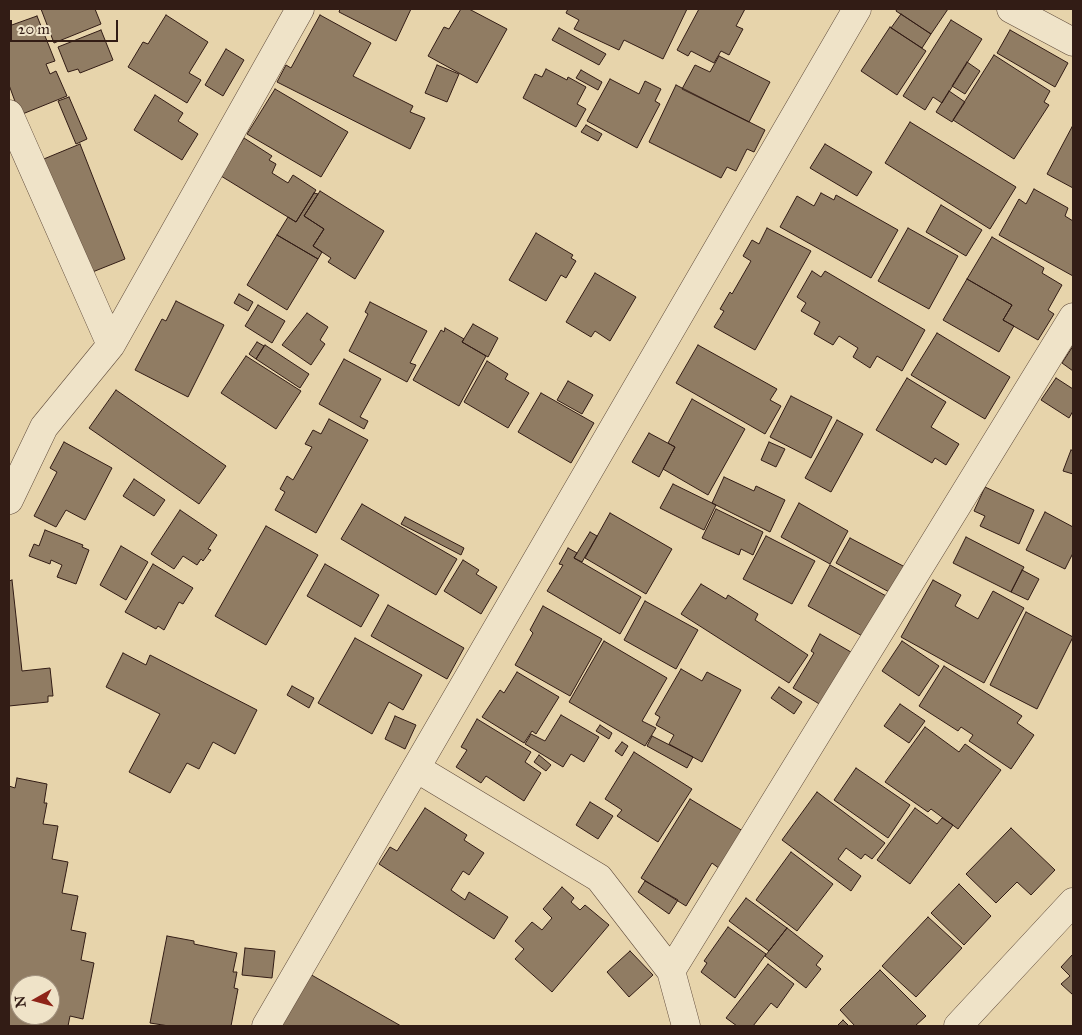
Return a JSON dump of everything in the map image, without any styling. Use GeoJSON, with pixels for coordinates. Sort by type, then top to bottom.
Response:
{"type":"FeatureCollection","features":[{"type":"Feature","properties":{"kind":"street"},"geometry":{"type":"LineString","coordinates":[[9,500],[44,427],[110,345],[300,9]]}},
{"type":"Feature","properties":{"kind":"street"},"geometry":{"type":"LineString","coordinates":[[266,1026],[857,9]]}},
{"type":"Feature","properties":{"kind":"street"},"geometry":{"type":"LineString","coordinates":[[1011,9],[1073,42]]}},
{"type":"Feature","properties":{"kind":"street"},"geometry":{"type":"LineString","coordinates":[[9,114],[110,345]]}},
{"type":"Feature","properties":{"kind":"street"},"geometry":{"type":"LineString","coordinates":[[671,971],[1073,317]]}},
{"type":"Feature","properties":{"kind":"street"},"geometry":{"type":"LineString","coordinates":[[416,768],[599,878],[671,971],[686,1026]]}},
{"type":"Feature","properties":{"kind":"street"},"geometry":{"type":"LineString","coordinates":[[958,1026],[1073,902]]}},
{"type":"Feature","properties":{"kind":"building"},"geometry":{"type":"Polygon","coordinates":[[[41,9],[95,9],[101,24],[54,43],[41,9]]]}},
{"type":"Feature","properties":{"kind":"building"},"geometry":{"type":"Polygon","coordinates":[[[340,9],[411,9],[396,41],[339,12],[340,9]]]}},
{"type":"Feature","properties":{"kind":"building"},"geometry":{"type":"Polygon","coordinates":[[[461,9],[469,9],[507,29],[477,83],[428,56],[444,27],[449,29],[461,9]]]}},
{"type":"Feature","properties":{"kind":"building"},"geometry":{"type":"Polygon","coordinates":[[[568,9],[687,9],[663,59],[624,40],[619,50],[574,29],[579,20],[566,13],[568,9]]]}},
{"type":"Feature","properties":{"kind":"building"},"geometry":{"type":"Polygon","coordinates":[[[699,9],[745,9],[736,26],[743,29],[729,55],[721,51],[714,63],[691,51],[688,56],[677,50],[699,9]]]}},
{"type":"Feature","properties":{"kind":"building"},"geometry":{"type":"Polygon","coordinates":[[[897,9],[948,9],[931,34],[896,11],[897,9]]]}},
{"type":"Feature","properties":{"kind":"building"},"geometry":{"type":"Polygon","coordinates":[[[901,14],[931,34],[922,48],[891,28],[901,14]]]}},
{"type":"Feature","properties":{"kind":"building"},"geometry":{"type":"Polygon","coordinates":[[[166,15],[208,42],[189,73],[201,80],[187,103],[128,67],[143,42],[148,44],[166,15]]]}},
{"type":"Feature","properties":{"kind":"building"},"geometry":{"type":"Polygon","coordinates":[[[320,15],[371,43],[353,76],[413,106],[410,112],[425,118],[410,149],[277,82],[286,65],[291,68],[320,15]]]}},
{"type":"Feature","properties":{"kind":"building"},"geometry":{"type":"Polygon","coordinates":[[[37,16],[55,61],[46,64],[50,74],[56,71],[67,96],[20,115],[9,85],[9,26],[37,16]]]}},
{"type":"Feature","properties":{"kind":"building"},"geometry":{"type":"Polygon","coordinates":[[[951,20],[982,39],[942,103],[933,97],[925,110],[903,96],[951,20]]]}},
{"type":"Feature","properties":{"kind":"building"},"geometry":{"type":"Polygon","coordinates":[[[890,27],[926,51],[897,95],[861,71],[890,27]]]}},
{"type":"Feature","properties":{"kind":"building"},"geometry":{"type":"Polygon","coordinates":[[[559,28],[606,54],[599,65],[552,40],[559,28]]]}},
{"type":"Feature","properties":{"kind":"building"},"geometry":{"type":"Polygon","coordinates":[[[101,30],[113,60],[80,73],[78,69],[68,72],[58,47],[101,30]]]}},
{"type":"Feature","properties":{"kind":"building"},"geometry":{"type":"Polygon","coordinates":[[[1010,30],[1068,63],[1055,87],[997,53],[1010,30]]]}},
{"type":"Feature","properties":{"kind":"building"},"geometry":{"type":"Polygon","coordinates":[[[226,49],[244,60],[223,96],[205,85],[226,49]]]}},
{"type":"Feature","properties":{"kind":"building"},"geometry":{"type":"Polygon","coordinates":[[[994,55],[1050,91],[1044,102],[1049,105],[1014,159],[953,120],[994,55]]]}},
{"type":"Feature","properties":{"kind":"building"},"geometry":{"type":"Polygon","coordinates":[[[719,56],[770,82],[749,122],[682,89],[695,65],[710,72],[719,56]]]}},
{"type":"Feature","properties":{"kind":"building"},"geometry":{"type":"Polygon","coordinates":[[[967,62],[980,71],[965,94],[952,86],[967,62]]]}},
{"type":"Feature","properties":{"kind":"building"},"geometry":{"type":"Polygon","coordinates":[[[437,65],[459,74],[447,102],[425,93],[437,65]]]}},
{"type":"Feature","properties":{"kind":"building"},"geometry":{"type":"Polygon","coordinates":[[[546,69],[567,80],[568,77],[586,87],[577,104],[586,109],[576,127],[523,98],[535,74],[542,77],[546,69]]]}},
{"type":"Feature","properties":{"kind":"building"},"geometry":{"type":"Polygon","coordinates":[[[581,70],[602,82],[598,90],[576,78],[581,70]]]}},
{"type":"Feature","properties":{"kind":"building"},"geometry":{"type":"Polygon","coordinates":[[[610,79],[639,94],[645,81],[661,89],[655,101],[660,104],[637,148],[587,121],[610,79]]]}},
{"type":"Feature","properties":{"kind":"building"},"geometry":{"type":"Polygon","coordinates":[[[676,85],[765,130],[754,152],[747,149],[736,171],[727,167],[721,178],[649,142],[676,85]]]}},
{"type":"Feature","properties":{"kind":"building"},"geometry":{"type":"Polygon","coordinates":[[[275,89],[348,132],[321,177],[247,134],[275,89]]]}},
{"type":"Feature","properties":{"kind":"building"},"geometry":{"type":"Polygon","coordinates":[[[949,91],[965,102],[952,122],[936,112],[949,91]]]}},
{"type":"Feature","properties":{"kind":"building"},"geometry":{"type":"Polygon","coordinates":[[[155,95],[183,113],[178,121],[198,134],[182,160],[134,130],[155,95]]]}},
{"type":"Feature","properties":{"kind":"building"},"geometry":{"type":"Polygon","coordinates":[[[69,97],[87,139],[76,144],[58,101],[69,97]]]}},
{"type":"Feature","properties":{"kind":"building"},"geometry":{"type":"Polygon","coordinates":[[[910,122],[1016,187],[990,229],[885,163],[910,122]]]}},
{"type":"Feature","properties":{"kind":"building"},"geometry":{"type":"Polygon","coordinates":[[[586,125],[602,134],[598,141],[581,132],[586,125]]]}},
{"type":"Feature","properties":{"kind":"building"},"geometry":{"type":"Polygon","coordinates":[[[1073,125],[1073,188],[1047,174],[1073,125]]]}},
{"type":"Feature","properties":{"kind":"building"},"geometry":{"type":"Polygon","coordinates":[[[244,138],[272,156],[269,160],[276,164],[272,173],[288,183],[293,175],[316,190],[296,222],[221,176],[244,138]]]}},
{"type":"Feature","properties":{"kind":"building"},"geometry":{"type":"Polygon","coordinates":[[[80,144],[125,259],[85,275],[39,161],[80,144]]]}},
{"type":"Feature","properties":{"kind":"building"},"geometry":{"type":"Polygon","coordinates":[[[825,144],[872,172],[857,196],[810,168],[825,144]]]}},
{"type":"Feature","properties":{"kind":"building"},"geometry":{"type":"Polygon","coordinates":[[[1034,189],[1068,208],[1065,216],[1073,221],[1073,276],[999,235],[1019,199],[1026,204],[1034,189]]]}},
{"type":"Feature","properties":{"kind":"building"},"geometry":{"type":"Polygon","coordinates":[[[320,191],[384,231],[355,279],[328,262],[331,258],[313,246],[324,229],[304,216],[320,191]]]}},
{"type":"Feature","properties":{"kind":"building"},"geometry":{"type":"Polygon","coordinates":[[[314,193],[318,194],[304,216],[324,229],[313,246],[322,252],[318,259],[277,235],[288,217],[296,222],[314,193]]]}},
{"type":"Feature","properties":{"kind":"building"},"geometry":{"type":"Polygon","coordinates":[[[821,193],[834,200],[836,195],[898,230],[871,278],[780,227],[797,196],[814,206],[821,193]]]}},
{"type":"Feature","properties":{"kind":"building"},"geometry":{"type":"Polygon","coordinates":[[[941,205],[982,230],[966,256],[926,232],[941,205]]]}},
{"type":"Feature","properties":{"kind":"building"},"geometry":{"type":"Polygon","coordinates":[[[767,228],[811,251],[755,350],[714,327],[724,311],[720,309],[730,292],[732,294],[751,261],[743,256],[752,240],[759,244],[767,228]]]}},
{"type":"Feature","properties":{"kind":"building"},"geometry":{"type":"Polygon","coordinates":[[[908,228],[958,256],[929,309],[878,281],[908,228]]]}},
{"type":"Feature","properties":{"kind":"building"},"geometry":{"type":"Polygon","coordinates":[[[536,233],[573,255],[571,258],[576,261],[566,278],[561,275],[546,301],[509,280],[536,233]]]}},
{"type":"Feature","properties":{"kind":"building"},"geometry":{"type":"Polygon","coordinates":[[[277,235],[318,259],[287,310],[247,285],[277,235]]]}},
{"type":"Feature","properties":{"kind":"building"},"geometry":{"type":"Polygon","coordinates":[[[992,237],[1044,268],[1042,273],[1062,285],[1048,310],[1054,314],[1038,340],[1003,320],[1012,305],[967,279],[992,237]]]}},
{"type":"Feature","properties":{"kind":"building"},"geometry":{"type":"Polygon","coordinates":[[[812,271],[821,277],[825,271],[925,330],[902,371],[877,356],[870,368],[853,357],[858,348],[839,336],[833,345],[814,334],[820,322],[801,311],[806,303],[797,297],[812,271]]]}},
{"type":"Feature","properties":{"kind":"building"},"geometry":{"type":"Polygon","coordinates":[[[595,273],[636,297],[610,341],[595,331],[591,337],[566,322],[595,273]]]}},
{"type":"Feature","properties":{"kind":"building"},"geometry":{"type":"Polygon","coordinates":[[[967,279],[1012,305],[1003,320],[1014,326],[999,352],[943,320],[967,279]]]}},
{"type":"Feature","properties":{"kind":"building"},"geometry":{"type":"Polygon","coordinates":[[[239,294],[253,302],[248,311],[234,303],[239,294]]]}},
{"type":"Feature","properties":{"kind":"building"},"geometry":{"type":"Polygon","coordinates":[[[176,301],[224,325],[188,397],[135,370],[162,319],[166,321],[176,301]]]}},
{"type":"Feature","properties":{"kind":"building"},"geometry":{"type":"Polygon","coordinates":[[[370,302],[427,331],[410,363],[416,365],[407,382],[349,351],[368,314],[365,312],[370,302]]]}},
{"type":"Feature","properties":{"kind":"building"},"geometry":{"type":"Polygon","coordinates":[[[258,305],[285,321],[272,343],[245,326],[258,305]]]}},
{"type":"Feature","properties":{"kind":"building"},"geometry":{"type":"Polygon","coordinates":[[[307,313],[328,327],[320,340],[325,344],[311,365],[282,345],[307,313]]]}},
{"type":"Feature","properties":{"kind":"building"},"geometry":{"type":"Polygon","coordinates":[[[473,324],[498,338],[488,357],[462,342],[473,324]]]}},
{"type":"Feature","properties":{"kind":"building"},"geometry":{"type":"Polygon","coordinates":[[[445,328],[464,339],[462,342],[486,356],[459,406],[413,380],[441,330],[444,332],[445,328]]]}},
{"type":"Feature","properties":{"kind":"building"},"geometry":{"type":"Polygon","coordinates":[[[937,333],[1010,377],[985,419],[911,375],[937,333]]]}},
{"type":"Feature","properties":{"kind":"building"},"geometry":{"type":"Polygon","coordinates":[[[257,342],[264,346],[256,359],[249,354],[257,342]]]}},
{"type":"Feature","properties":{"kind":"building"},"geometry":{"type":"Polygon","coordinates":[[[265,345],[309,374],[300,388],[256,359],[265,345]]]}},
{"type":"Feature","properties":{"kind":"building"},"geometry":{"type":"Polygon","coordinates":[[[698,345],[777,389],[770,400],[781,406],[765,434],[676,383],[698,345]]]}},
{"type":"Feature","properties":{"kind":"building"},"geometry":{"type":"Polygon","coordinates":[[[1073,346],[1073,371],[1062,363],[1073,346]]]}},
{"type":"Feature","properties":{"kind":"building"},"geometry":{"type":"Polygon","coordinates":[[[246,356],[301,391],[276,429],[221,393],[246,356]]]}},
{"type":"Feature","properties":{"kind":"building"},"geometry":{"type":"Polygon","coordinates":[[[344,359],[381,379],[360,417],[368,421],[364,429],[319,404],[344,359]]]}},
{"type":"Feature","properties":{"kind":"building"},"geometry":{"type":"Polygon","coordinates":[[[487,361],[508,374],[505,379],[529,393],[508,428],[464,402],[487,361]]]}},
{"type":"Feature","properties":{"kind":"building"},"geometry":{"type":"Polygon","coordinates":[[[907,378],[946,402],[931,427],[959,444],[946,465],[935,458],[932,463],[876,430],[907,378]]]}},
{"type":"Feature","properties":{"kind":"building"},"geometry":{"type":"Polygon","coordinates":[[[1056,378],[1073,389],[1073,411],[1069,418],[1041,400],[1056,378]]]}},
{"type":"Feature","properties":{"kind":"building"},"geometry":{"type":"Polygon","coordinates":[[[568,381],[593,395],[582,414],[557,400],[568,381]]]}},
{"type":"Feature","properties":{"kind":"building"},"geometry":{"type":"Polygon","coordinates":[[[116,390],[226,466],[199,504],[89,428],[116,390]]]}},
{"type":"Feature","properties":{"kind":"building"},"geometry":{"type":"Polygon","coordinates":[[[541,393],[594,423],[571,463],[518,432],[541,393]]]}},
{"type":"Feature","properties":{"kind":"building"},"geometry":{"type":"Polygon","coordinates":[[[791,396],[832,417],[811,458],[770,437],[791,396]]]}},
{"type":"Feature","properties":{"kind":"building"},"geometry":{"type":"Polygon","coordinates":[[[692,399],[745,429],[708,495],[663,469],[675,447],[668,443],[692,399]]]}},
{"type":"Feature","properties":{"kind":"building"},"geometry":{"type":"Polygon","coordinates":[[[329,419],[368,440],[316,533],[275,510],[285,492],[280,489],[287,476],[293,480],[312,447],[305,444],[313,430],[321,434],[329,419]]]}},
{"type":"Feature","properties":{"kind":"building"},"geometry":{"type":"Polygon","coordinates":[[[837,420],[863,434],[831,492],[805,478],[837,420]]]}},
{"type":"Feature","properties":{"kind":"building"},"geometry":{"type":"Polygon","coordinates":[[[649,433],[675,447],[659,477],[632,462],[649,433]]]}},
{"type":"Feature","properties":{"kind":"building"},"geometry":{"type":"Polygon","coordinates":[[[64,442],[112,468],[85,520],[66,510],[56,527],[34,516],[57,472],[50,468],[64,442]]]}},
{"type":"Feature","properties":{"kind":"building"},"geometry":{"type":"Polygon","coordinates":[[[769,442],[785,449],[776,467],[761,460],[769,442]]]}},
{"type":"Feature","properties":{"kind":"building"},"geometry":{"type":"Polygon","coordinates":[[[1071,450],[1073,451],[1073,474],[1063,471],[1071,450]]]}},
{"type":"Feature","properties":{"kind":"building"},"geometry":{"type":"Polygon","coordinates":[[[724,477],[754,491],[756,486],[785,500],[770,532],[712,503],[724,477]]]}},
{"type":"Feature","properties":{"kind":"building"},"geometry":{"type":"Polygon","coordinates":[[[134,479],[165,500],[154,516],[123,496],[134,479]]]}},
{"type":"Feature","properties":{"kind":"building"},"geometry":{"type":"Polygon","coordinates":[[[673,484],[716,505],[704,530],[660,508],[673,484]]]}},
{"type":"Feature","properties":{"kind":"building"},"geometry":{"type":"Polygon","coordinates":[[[985,487],[1034,510],[1019,544],[980,526],[985,516],[974,511],[985,487]]]}},
{"type":"Feature","properties":{"kind":"building"},"geometry":{"type":"Polygon","coordinates":[[[799,503],[848,531],[830,564],[781,537],[799,503]]]}},
{"type":"Feature","properties":{"kind":"building"},"geometry":{"type":"Polygon","coordinates":[[[362,504],[457,559],[436,595],[341,539],[362,504]]]}},
{"type":"Feature","properties":{"kind":"building"},"geometry":{"type":"Polygon","coordinates":[[[716,509],[763,532],[753,555],[741,549],[739,555],[702,538],[716,509]]]}},
{"type":"Feature","properties":{"kind":"building"},"geometry":{"type":"Polygon","coordinates":[[[180,510],[217,535],[208,549],[211,550],[203,561],[201,559],[197,565],[183,556],[174,569],[151,554],[180,510]]]}},
{"type":"Feature","properties":{"kind":"building"},"geometry":{"type":"Polygon","coordinates":[[[1045,512],[1073,527],[1073,553],[1065,569],[1026,550],[1045,512]]]}},
{"type":"Feature","properties":{"kind":"building"},"geometry":{"type":"Polygon","coordinates":[[[610,513],[672,549],[646,594],[585,558],[610,513]]]}},
{"type":"Feature","properties":{"kind":"building"},"geometry":{"type":"Polygon","coordinates":[[[405,517],[464,548],[461,555],[401,524],[405,517]]]}},
{"type":"Feature","properties":{"kind":"building"},"geometry":{"type":"Polygon","coordinates":[[[266,526],[318,555],[266,645],[215,616],[266,526]]]}},
{"type":"Feature","properties":{"kind":"building"},"geometry":{"type":"Polygon","coordinates":[[[45,530],[83,545],[82,547],[89,550],[76,584],[57,577],[62,565],[51,560],[50,564],[29,556],[34,544],[39,546],[45,530]]]}},
{"type":"Feature","properties":{"kind":"building"},"geometry":{"type":"Polygon","coordinates":[[[590,532],[597,536],[582,562],[574,558],[590,532]]]}},
{"type":"Feature","properties":{"kind":"building"},"geometry":{"type":"Polygon","coordinates":[[[766,536],[815,561],[792,604],[743,579],[766,536]]]}},
{"type":"Feature","properties":{"kind":"building"},"geometry":{"type":"Polygon","coordinates":[[[966,537],[1024,567],[1011,592],[953,563],[966,537]]]}},
{"type":"Feature","properties":{"kind":"building"},"geometry":{"type":"Polygon","coordinates":[[[850,538],[905,567],[891,593],[836,563],[850,538]]]}},
{"type":"Feature","properties":{"kind":"building"},"geometry":{"type":"Polygon","coordinates":[[[121,546],[148,562],[126,600],[100,585],[121,546]]]}},
{"type":"Feature","properties":{"kind":"building"},"geometry":{"type":"Polygon","coordinates":[[[568,548],[577,553],[574,558],[641,597],[620,634],[547,591],[563,565],[559,564],[568,548]]]}},
{"type":"Feature","properties":{"kind":"building"},"geometry":{"type":"Polygon","coordinates":[[[463,560],[479,570],[476,574],[497,587],[481,614],[444,591],[463,560]]]}},
{"type":"Feature","properties":{"kind":"building"},"geometry":{"type":"Polygon","coordinates":[[[153,564],[193,588],[183,604],[179,602],[164,630],[158,626],[156,629],[125,612],[153,564]]]}},
{"type":"Feature","properties":{"kind":"building"},"geometry":{"type":"Polygon","coordinates":[[[325,564],[379,595],[361,627],[307,596],[325,564]]]}},
{"type":"Feature","properties":{"kind":"building"},"geometry":{"type":"Polygon","coordinates":[[[830,565],[888,597],[866,638],[808,606],[830,565]]]}},
{"type":"Feature","properties":{"kind":"building"},"geometry":{"type":"Polygon","coordinates":[[[1022,570],[1039,579],[1028,600],[1011,592],[1022,570]]]}},
{"type":"Feature","properties":{"kind":"building"},"geometry":{"type":"Polygon","coordinates":[[[12,580],[22,671],[50,668],[53,696],[48,696],[48,702],[9,706],[9,581],[12,580]]]}},
{"type":"Feature","properties":{"kind":"building"},"geometry":{"type":"Polygon","coordinates":[[[933,580],[961,595],[955,606],[978,619],[993,591],[1024,608],[984,683],[901,637],[933,580]]]}},
{"type":"Feature","properties":{"kind":"building"},"geometry":{"type":"Polygon","coordinates":[[[701,584],[726,599],[728,595],[758,614],[755,620],[808,655],[789,683],[681,614],[701,584]]]}},
{"type":"Feature","properties":{"kind":"building"},"geometry":{"type":"Polygon","coordinates":[[[645,601],[698,630],[676,669],[624,640],[645,601]]]}},
{"type":"Feature","properties":{"kind":"building"},"geometry":{"type":"Polygon","coordinates":[[[388,605],[464,648],[447,679],[371,636],[388,605]]]}},
{"type":"Feature","properties":{"kind":"building"},"geometry":{"type":"Polygon","coordinates":[[[543,606],[602,639],[570,696],[515,665],[533,633],[530,630],[543,606]]]}},
{"type":"Feature","properties":{"kind":"building"},"geometry":{"type":"Polygon","coordinates":[[[1026,612],[1073,637],[1037,709],[990,685],[1026,612]]]}},
{"type":"Feature","properties":{"kind":"building"},"geometry":{"type":"Polygon","coordinates":[[[820,634],[856,655],[821,705],[793,688],[814,653],[811,651],[820,634]]]}},
{"type":"Feature","properties":{"kind":"building"},"geometry":{"type":"Polygon","coordinates":[[[355,638],[422,675],[403,710],[389,702],[372,734],[318,703],[355,638]]]}},
{"type":"Feature","properties":{"kind":"building"},"geometry":{"type":"Polygon","coordinates":[[[604,641],[667,678],[642,721],[656,728],[645,746],[569,702],[604,641]]]}},
{"type":"Feature","properties":{"kind":"building"},"geometry":{"type":"Polygon","coordinates":[[[902,641],[939,666],[919,696],[882,671],[902,641]]]}},
{"type":"Feature","properties":{"kind":"building"},"geometry":{"type":"Polygon","coordinates":[[[123,653],[146,665],[150,655],[257,710],[235,754],[213,742],[199,769],[187,763],[170,793],[129,772],[160,714],[106,687],[123,653]]]}},
{"type":"Feature","properties":{"kind":"building"},"geometry":{"type":"Polygon","coordinates":[[[944,666],[1022,716],[1017,723],[1034,735],[1011,769],[969,741],[973,735],[961,727],[958,731],[919,706],[944,666]]]}},
{"type":"Feature","properties":{"kind":"building"},"geometry":{"type":"Polygon","coordinates":[[[681,669],[702,681],[707,672],[741,690],[702,762],[669,744],[674,735],[656,725],[660,717],[655,714],[681,669]]]}},
{"type":"Feature","properties":{"kind":"building"},"geometry":{"type":"Polygon","coordinates":[[[517,672],[559,697],[536,734],[532,731],[524,743],[482,717],[500,690],[504,693],[517,672]]]}},
{"type":"Feature","properties":{"kind":"building"},"geometry":{"type":"Polygon","coordinates":[[[292,686],[314,698],[309,708],[287,695],[292,686]]]}},
{"type":"Feature","properties":{"kind":"building"},"geometry":{"type":"Polygon","coordinates":[[[779,687],[802,702],[794,714],[771,698],[779,687]]]}},
{"type":"Feature","properties":{"kind":"building"},"geometry":{"type":"Polygon","coordinates":[[[900,704],[925,721],[909,743],[884,726],[900,704]]]}},
{"type":"Feature","properties":{"kind":"building"},"geometry":{"type":"Polygon","coordinates":[[[561,715],[599,737],[584,762],[571,754],[563,767],[525,744],[531,734],[545,741],[561,715]]]}},
{"type":"Feature","properties":{"kind":"building"},"geometry":{"type":"Polygon","coordinates":[[[395,716],[416,725],[405,749],[385,739],[395,716]]]}},
{"type":"Feature","properties":{"kind":"building"},"geometry":{"type":"Polygon","coordinates":[[[477,719],[531,752],[525,762],[541,773],[524,801],[486,776],[481,783],[456,767],[467,750],[461,747],[477,719]]]}},
{"type":"Feature","properties":{"kind":"building"},"geometry":{"type":"Polygon","coordinates":[[[600,725],[612,733],[609,739],[596,731],[600,725]]]}},
{"type":"Feature","properties":{"kind":"building"},"geometry":{"type":"Polygon","coordinates":[[[925,727],[959,752],[965,744],[1001,770],[958,829],[931,809],[928,812],[885,782],[925,727]]]}},
{"type":"Feature","properties":{"kind":"building"},"geometry":{"type":"Polygon","coordinates":[[[652,736],[693,757],[687,768],[647,746],[652,736]]]}},
{"type":"Feature","properties":{"kind":"building"},"geometry":{"type":"Polygon","coordinates":[[[622,742],[628,746],[622,756],[615,751],[622,742]]]}},
{"type":"Feature","properties":{"kind":"building"},"geometry":{"type":"Polygon","coordinates":[[[634,752],[692,789],[658,842],[617,816],[622,810],[605,799],[634,752]]]}},
{"type":"Feature","properties":{"kind":"building"},"geometry":{"type":"Polygon","coordinates":[[[539,755],[551,765],[546,771],[534,762],[539,755]]]}},
{"type":"Feature","properties":{"kind":"building"},"geometry":{"type":"Polygon","coordinates":[[[856,768],[910,805],[888,838],[834,800],[856,768]]]}},
{"type":"Feature","properties":{"kind":"building"},"geometry":{"type":"Polygon","coordinates":[[[17,778],[47,784],[44,803],[47,803],[43,824],[58,826],[52,859],[68,862],[62,893],[78,896],[71,930],[86,933],[81,960],[94,963],[83,1019],[70,1016],[68,1026],[9,1026],[9,786],[15,788],[17,778]]]}},
{"type":"Feature","properties":{"kind":"building"},"geometry":{"type":"Polygon","coordinates":[[[817,792],[885,843],[872,859],[865,854],[861,859],[846,848],[838,859],[861,876],[851,891],[782,840],[817,792]]]}},
{"type":"Feature","properties":{"kind":"building"},"geometry":{"type":"Polygon","coordinates":[[[690,799],[743,831],[720,869],[712,863],[686,906],[641,878],[690,799]]]}},
{"type":"Feature","properties":{"kind":"building"},"geometry":{"type":"Polygon","coordinates":[[[590,802],[613,816],[598,839],[576,825],[590,802]]]}},
{"type":"Feature","properties":{"kind":"building"},"geometry":{"type":"Polygon","coordinates":[[[425,808],[467,835],[464,840],[484,853],[469,875],[463,871],[451,890],[465,900],[469,892],[508,917],[494,939],[379,864],[390,847],[397,851],[425,808]]]}},
{"type":"Feature","properties":{"kind":"building"},"geometry":{"type":"Polygon","coordinates":[[[915,808],[937,824],[942,818],[953,825],[910,884],[877,860],[915,808]]]}},
{"type":"Feature","properties":{"kind":"building"},"geometry":{"type":"Polygon","coordinates":[[[1011,828],[1055,870],[1031,895],[1017,882],[996,903],[966,874],[1011,828]]]}},
{"type":"Feature","properties":{"kind":"building"},"geometry":{"type":"Polygon","coordinates":[[[791,852],[833,884],[797,931],[756,900],[791,852]]]}},
{"type":"Feature","properties":{"kind":"building"},"geometry":{"type":"Polygon","coordinates":[[[645,881],[678,900],[669,914],[638,892],[645,881]]]}},
{"type":"Feature","properties":{"kind":"building"},"geometry":{"type":"Polygon","coordinates":[[[959,884],[991,916],[964,945],[931,913],[959,884]]]}},
{"type":"Feature","properties":{"kind":"building"},"geometry":{"type":"Polygon","coordinates":[[[562,887],[574,898],[571,902],[580,910],[585,905],[609,925],[552,992],[515,959],[524,949],[515,941],[532,922],[542,930],[552,918],[543,909],[562,887]]]}},
{"type":"Feature","properties":{"kind":"building"},"geometry":{"type":"Polygon","coordinates":[[[746,898],[787,928],[769,951],[729,921],[746,898]]]}},
{"type":"Feature","properties":{"kind":"building"},"geometry":{"type":"Polygon","coordinates":[[[928,917],[962,948],[916,997],[882,966],[928,917]]]}},
{"type":"Feature","properties":{"kind":"building"},"geometry":{"type":"Polygon","coordinates":[[[728,927],[766,954],[735,998],[701,972],[707,963],[704,961],[728,927]]]}},
{"type":"Feature","properties":{"kind":"building"},"geometry":{"type":"Polygon","coordinates":[[[787,928],[823,956],[816,965],[821,969],[806,988],[765,956],[787,928]]]}},
{"type":"Feature","properties":{"kind":"building"},"geometry":{"type":"Polygon","coordinates":[[[167,936],[194,941],[194,944],[237,953],[233,972],[237,972],[234,988],[238,989],[231,1026],[169,1026],[150,1023],[167,936]]]}},
{"type":"Feature","properties":{"kind":"building"},"geometry":{"type":"Polygon","coordinates":[[[245,948],[275,951],[272,978],[242,975],[245,948]]]}},
{"type":"Feature","properties":{"kind":"building"},"geometry":{"type":"Polygon","coordinates":[[[630,951],[653,975],[629,997],[607,972],[630,951]]]}},
{"type":"Feature","properties":{"kind":"building"},"geometry":{"type":"Polygon","coordinates":[[[1073,954],[1073,995],[1061,984],[1070,976],[1061,967],[1073,954]]]}},
{"type":"Feature","properties":{"kind":"building"},"geometry":{"type":"Polygon","coordinates":[[[768,964],[794,984],[777,1008],[771,1003],[753,1026],[737,1026],[726,1018],[768,964]]]}},
{"type":"Feature","properties":{"kind":"building"},"geometry":{"type":"Polygon","coordinates":[[[880,970],[926,1016],[915,1026],[855,1026],[840,1010],[880,970]]]}},
{"type":"Feature","properties":{"kind":"building"},"geometry":{"type":"Polygon","coordinates":[[[308,973],[401,1026],[277,1026],[308,973]]]}},
{"type":"Feature","properties":{"kind":"building"},"geometry":{"type":"Polygon","coordinates":[[[843,1020],[849,1026],[837,1026],[843,1020]]]}}]}
